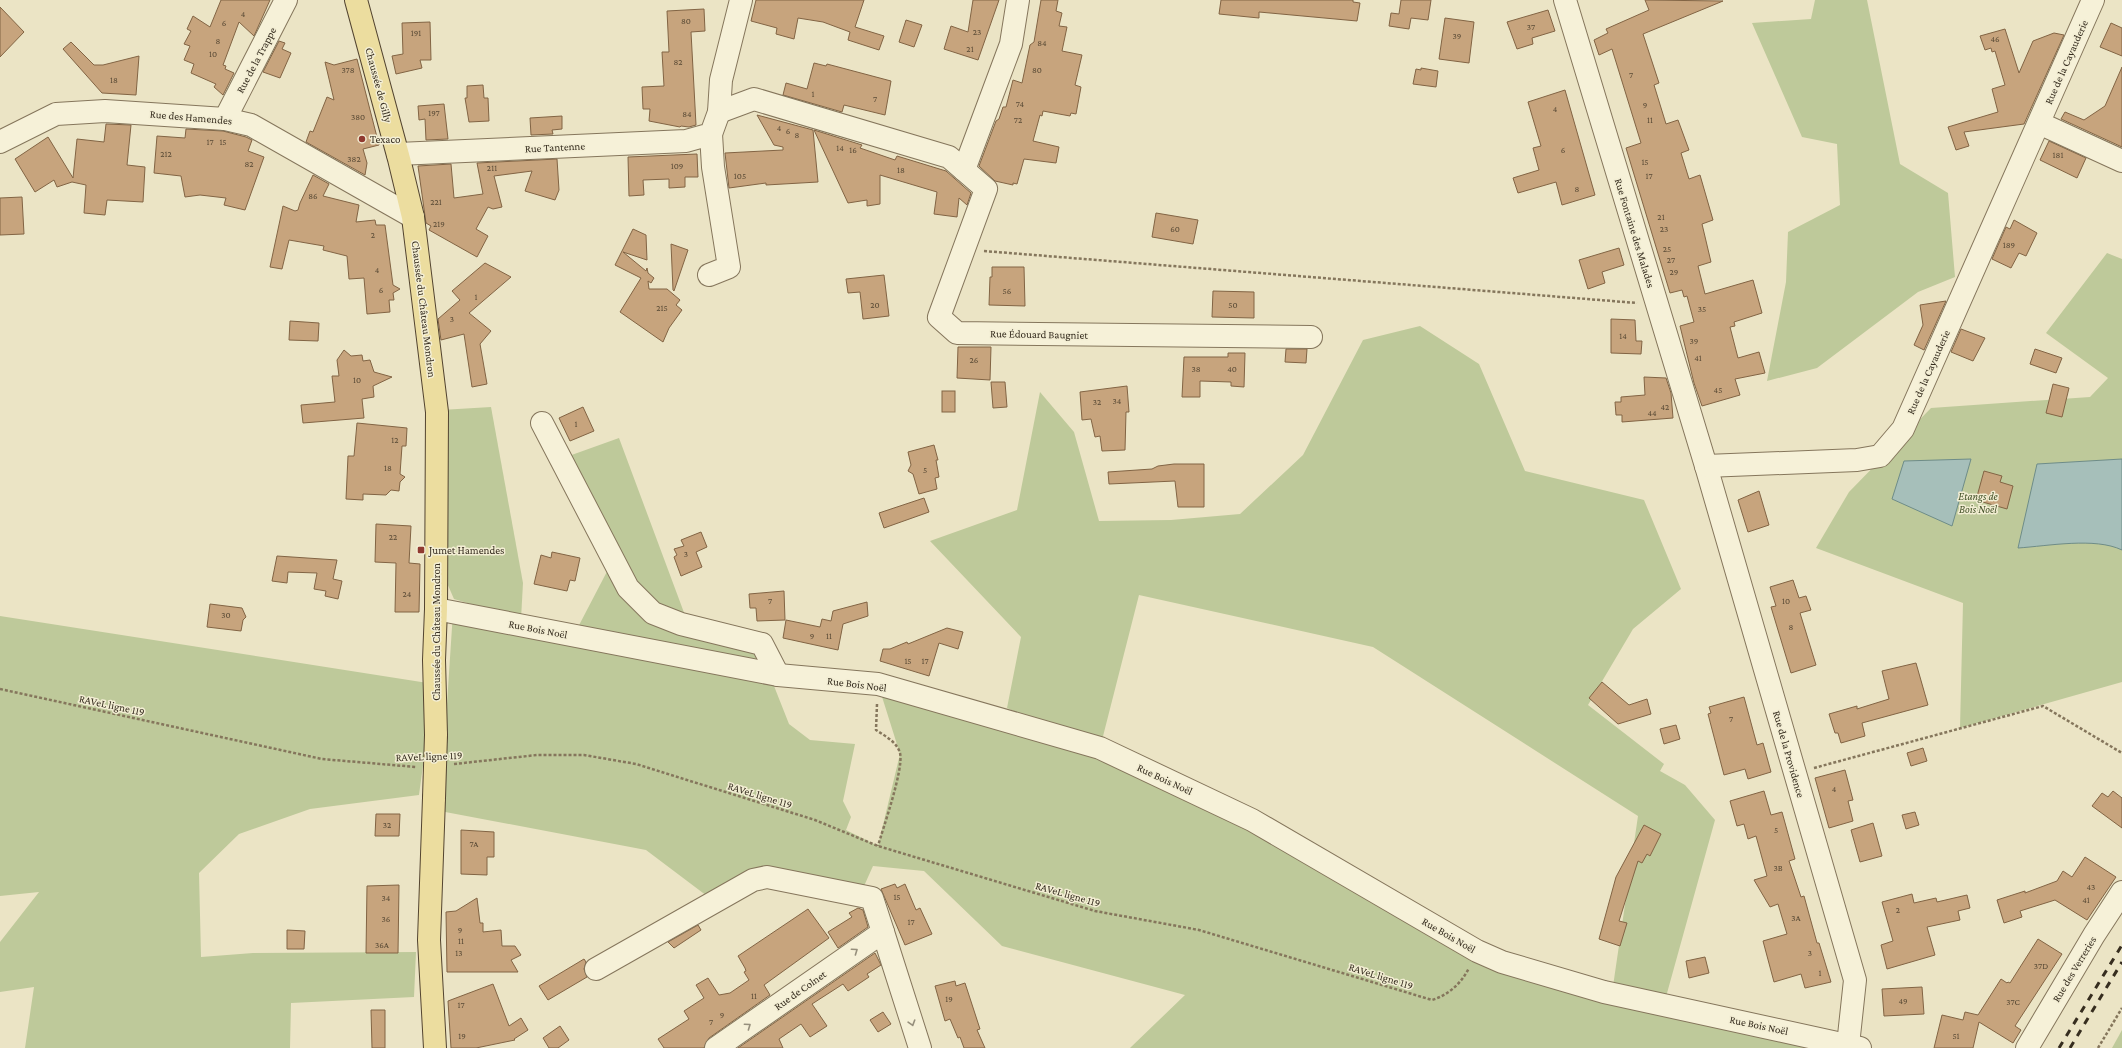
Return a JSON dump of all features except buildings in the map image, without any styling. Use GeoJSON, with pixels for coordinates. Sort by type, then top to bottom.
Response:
{"type":"FeatureCollection","features":[{"type":"Feature","properties":{"kind":"main road","name":"Chaussée de Gilly"},"geometry":{"type":"LineString","coordinates":[[356,0],[398,154],[413,217]]}},
{"type":"Feature","properties":{"kind":"main road","name":"Chaussée du Château Mondron"},"geometry":{"type":"LineString","coordinates":[[413,217],[437,412],[436,608],[434,660],[436,735],[429,940],[435,1048]]}},
{"type":"Feature","properties":{"kind":"street","name":"Rue de la Trappe"},"geometry":{"type":"LineString","coordinates":[[226,119],[286,0]]}},
{"type":"Feature","properties":{"kind":"street"},"geometry":{"type":"LineString","coordinates":[[709,275],[729,267],[713,167],[711,134],[719,112],[721,80],[741,0]]}},
{"type":"Feature","properties":{"kind":"street"},"geometry":{"type":"LineString","coordinates":[[964,170],[1011,44],[1018,0]]}},
{"type":"Feature","properties":{"kind":"street","name":"Rue Fontaine des Malades"},"geometry":{"type":"LineString","coordinates":[[1564,0],[1706,466]]}},
{"type":"Feature","properties":{"kind":"street","name":"Rue de la Cayauderie"},"geometry":{"type":"LineString","coordinates":[[1706,466],[1857,460],[1880,456],[1903,430],[2093,0]]}},
{"type":"Feature","properties":{"kind":"street","name":"Rue Édouard Baugniet"},"geometry":{"type":"LineString","coordinates":[[719,112],[754,99],[949,157],[986,190],[939,317],[957,333],[1312,337]]}},
{"type":"Feature","properties":{"kind":"street","name":"Rue des Hamendes"},"geometry":{"type":"LineString","coordinates":[[0,142],[56,114],[106,111],[226,119],[251,125],[413,217]]}},
{"type":"Feature","properties":{"kind":"street"},"geometry":{"type":"LineString","coordinates":[[2039,123],[2122,162]]}},
{"type":"Feature","properties":{"kind":"street","name":"Rue Tantenne"},"geometry":{"type":"LineString","coordinates":[[398,154],[686,141],[711,134]]}},
{"type":"Feature","properties":{"kind":"street"},"geometry":{"type":"LineString","coordinates":[[542,423],[628,588],[653,613],[681,624],[762,644],[778,675]]}},
{"type":"Feature","properties":{"kind":"street","name":"Rue de la Providence"},"geometry":{"type":"LineString","coordinates":[[1706,466],[1855,980],[1854,1046]]}},
{"type":"Feature","properties":{"kind":"street","name":"Rue Bois Noël"},"geometry":{"type":"LineString","coordinates":[[436,608],[778,675],[878,684],[1100,748],[1252,820],[1477,951],[1502,962],[1604,992],[1854,1046]]}},
{"type":"Feature","properties":{"kind":"street"},"geometry":{"type":"LineString","coordinates":[[596,969],[752,880],[767,877],[780,878],[872,898],[920,1048]]}},
{"type":"Feature","properties":{"kind":"street","name":"Rue des Verreries"},"geometry":{"type":"LineString","coordinates":[[2027,1048],[2094,935],[2122,892]]}},
{"type":"Feature","properties":{"kind":"street","name":"Rue de Colnet"},"geometry":{"type":"LineString","coordinates":[[716,1048],[883,932]]}},
{"type":"Feature","properties":{"kind":"path"},"geometry":{"type":"LineString","coordinates":[[964,250],[1657,304]]}},
{"type":"Feature","properties":{"kind":"path"},"geometry":{"type":"LineString","coordinates":[[878,684],[876,730],[894,744],[900,754],[898,773],[878,846]]}},
{"type":"Feature","properties":{"kind":"path","name":"RAVeL ligne 119"},"geometry":{"type":"LineString","coordinates":[[0,689],[322,759],[368,764],[424,766]]}},
{"type":"Feature","properties":{"kind":"path"},"geometry":{"type":"LineString","coordinates":[[1795,773],[2043,706],[2122,753]]}},
{"type":"Feature","properties":{"kind":"path","name":"RAVeL ligne 119"},"geometry":{"type":"LineString","coordinates":[[452,764],[537,755],[584,756],[636,764],[815,820],[878,846],[1095,911],[1200,930],[1432,1000],[1444,996],[1464,978],[1477,951]]}},
{"type":"Feature","properties":{"kind":"path"},"geometry":{"type":"LineString","coordinates":[[2098,1048],[2122,1008]]}},
{"type":"Feature","properties":{"kind":"green space"},"geometry":{"type":"Polygon","coordinates":[[[1815,0],[1867,0],[1900,164],[1948,193],[1955,277],[1918,292],[1817,368],[1767,381],[1786,282],[1788,232],[1840,205],[1837,144],[1802,137],[1752,23],[1811,19],[1815,0]]]}},
{"type":"Feature","properties":{"kind":"green space","name":"Etangs de Bois Noël"},"geometry":{"type":"Polygon","coordinates":[[[2107,253],[2122,259],[2122,682],[1960,728],[1963,603],[1816,548],[1849,492],[1931,408],[2090,397],[2108,378],[2046,333],[2107,253]]]}},
{"type":"Feature","properties":{"kind":"green space"},"geometry":{"type":"Polygon","coordinates":[[[1420,326],[1479,364],[1525,471],[1644,500],[1681,589],[1633,629],[1588,705],[1664,764],[1660,771],[1685,785],[1715,820],[1664,1004],[1852,1048],[1130,1048],[1185,995],[1002,946],[924,871],[873,866],[860,895],[755,879],[711,899],[646,850],[440,811],[453,612],[774,686],[789,724],[810,740],[855,744],[843,801],[851,817],[846,830],[878,846],[900,754],[878,684],[1095,747],[1007,708],[1021,637],[930,541],[1017,510],[1040,392],[1074,432],[1099,521],[1171,520],[1240,514],[1303,455],[1363,340],[1420,326]],[[1139,595],[1100,748],[1477,951],[1612,993],[1638,816],[1373,647],[1139,595]]]}},
{"type":"Feature","properties":{"kind":"green space"},"geometry":{"type":"Polygon","coordinates":[[[491,407],[523,583],[521,619],[454,599],[447,583],[441,410],[491,407]]]}},
{"type":"Feature","properties":{"kind":"green space"},"geometry":{"type":"Polygon","coordinates":[[[619,438],[689,626],[762,644],[778,675],[576,631],[613,560],[566,457],[619,438]]]}},
{"type":"Feature","properties":{"kind":"green space"},"geometry":{"type":"Polygon","coordinates":[[[0,616],[434,684],[419,795],[310,809],[239,834],[199,873],[201,957],[253,953],[416,952],[414,997],[291,1003],[290,1048],[25,1048],[34,987],[0,992],[0,942],[39,892],[0,896],[0,616]]]}},
{"type":"Feature","properties":{"kind":"green space"},"geometry":{"type":"Polygon","coordinates":[[[2122,1030],[2122,1048],[2112,1048],[2122,1030]]]}},
{"type":"Feature","properties":{"kind":"water"},"geometry":{"type":"Polygon","coordinates":[[[1971,459],[1952,526],[1892,499],[1904,461],[1971,459]]]}},
{"type":"Feature","properties":{"kind":"water"},"geometry":{"type":"Polygon","coordinates":[[[2122,459],[2122,550],[2111,546],[2085,543],[2018,548],[2037,464],[2122,459]]]}},
{"type":"Feature","properties":{"kind":"railway"},"geometry":{"type":"LineString","coordinates":[[2059,1048],[2122,945]]}},
{"type":"Feature","properties":{"kind":"railway"},"geometry":{"type":"LineString","coordinates":[[2070,1048],[2122,962]]}},
{"type":"Feature","properties":{"kind":"place","name":"Texaco"},"geometry":{"type":"Point","coordinates":[362,139]}},
{"type":"Feature","properties":{"kind":"place","name":"Jumet Hamendes"},"geometry":{"type":"Point","coordinates":[421,550]}}]}
